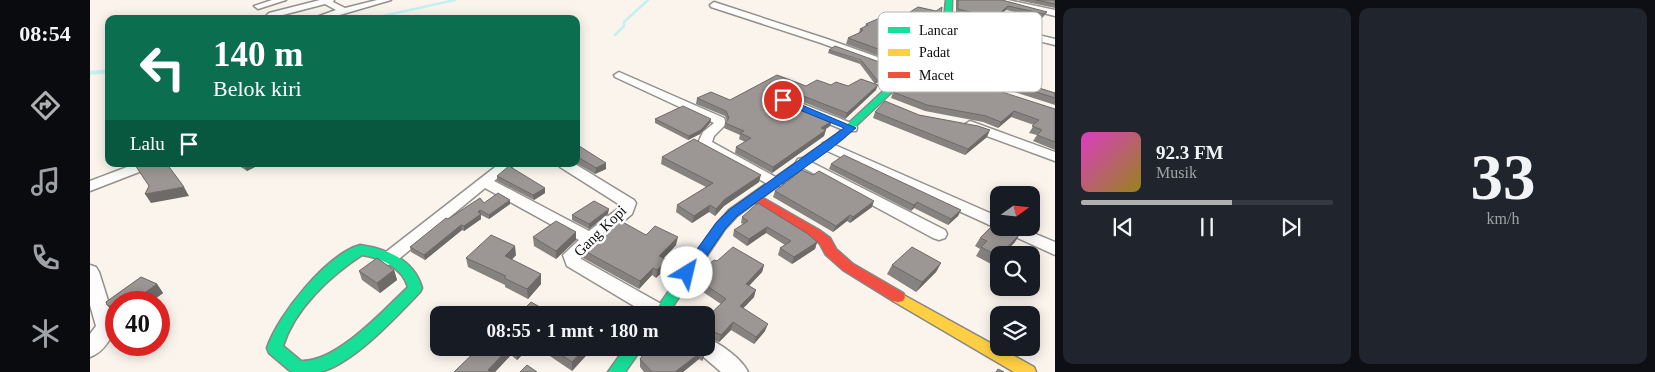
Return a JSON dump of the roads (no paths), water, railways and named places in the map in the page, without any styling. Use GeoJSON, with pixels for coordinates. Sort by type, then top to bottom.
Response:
{"type":"FeatureCollection","features":[{"type":"Feature","properties":{"kind":"street"},"geometry":{"type":"LineString","coordinates":[[258,6],[282,0]]}},
{"type":"Feature","properties":{"kind":"street"},"geometry":{"type":"LineString","coordinates":[[272,15],[326,0],[344,11]]}},
{"type":"Feature","properties":{"kind":"street"},"geometry":{"type":"LineString","coordinates":[[330,15],[387,0]]}},
{"type":"Feature","properties":{"kind":"street"},"geometry":{"type":"LineString","coordinates":[[997,0],[1055,13]]}},
{"type":"Feature","properties":{"kind":"street"},"geometry":{"type":"LineString","coordinates":[[714,5],[878,58]]}},
{"type":"Feature","properties":{"kind":"street"},"geometry":{"type":"LineString","coordinates":[[1042,39],[1055,42]]}},
{"type":"Feature","properties":{"kind":"street"},"geometry":{"type":"LineString","coordinates":[[619,75],[720,121],[720,124],[708,135],[705,143],[776,183]]}},
{"type":"Feature","properties":{"kind":"street"},"geometry":{"type":"LineString","coordinates":[[667,306],[721,226],[733,213],[851,128],[885,92]]}},
{"type":"Feature","properties":{"kind":"street"},"geometry":{"type":"LineString","coordinates":[[878,99],[892,105]]}},
{"type":"Feature","properties":{"kind":"street"},"geometry":{"type":"LineString","coordinates":[[783,100],[851,128]]}},
{"type":"Feature","properties":{"kind":"street"},"geometry":{"type":"LineString","coordinates":[[954,122],[978,127],[1055,157]]}},
{"type":"Feature","properties":{"kind":"street"},"geometry":{"type":"LineString","coordinates":[[828,146],[990,220]]}},
{"type":"Feature","properties":{"kind":"street"},"geometry":{"type":"LineString","coordinates":[[803,162],[939,234]]}},
{"type":"Feature","properties":{"kind":"street"},"geometry":{"type":"LineString","coordinates":[[90,186],[139,167]]}},
{"type":"Feature","properties":{"kind":"street"},"geometry":{"type":"LineString","coordinates":[[388,259],[504,167]]}},
{"type":"Feature","properties":{"kind":"street","name":"Gang Kopi"},"geometry":{"type":"LineString","coordinates":[[570,167],[628,203],[626,210],[572,255],[573,262],[648,306]]}},
{"type":"Feature","properties":{"kind":"street"},"geometry":{"type":"LineString","coordinates":[[484,181],[590,239]]}},
{"type":"Feature","properties":{"kind":"street"},"geometry":{"type":"LineString","coordinates":[[754,197],[815,233],[825,241],[831,252],[848,267],[912,307],[1028,372]]}},
{"type":"Feature","properties":{"kind":"street"},"geometry":{"type":"LineString","coordinates":[[1025,236],[1055,249]]}},
{"type":"Feature","properties":{"kind":"street"},"geometry":{"type":"LineString","coordinates":[[366,250],[388,259],[413,276],[416,282],[415,288],[376,327],[333,359],[314,368],[302,368],[288,360],[275,348],[279,333],[286,321],[321,282],[352,253],[366,250]]}},
{"type":"Feature","properties":{"kind":"street"},"geometry":{"type":"LineString","coordinates":[[90,272],[106,326],[103,334],[90,348]]}},
{"type":"Feature","properties":{"kind":"street"},"geometry":{"type":"LineString","coordinates":[[715,354],[737,372]]}},
{"type":"Feature","properties":{"kind":"street"},"geometry":{"type":"LineString","coordinates":[[616,372],[628,356]]}},
{"type":"Feature","properties":{"kind":"waterway"},"geometry":{"type":"LineString","coordinates":[[387,15],[455,0]]}},
{"type":"Feature","properties":{"kind":"waterway"},"geometry":{"type":"LineString","coordinates":[[615,35],[624,26],[624,22],[648,0]]}},
{"type":"Feature","properties":{"kind":"waterway"},"geometry":{"type":"LineString","coordinates":[[90,73],[105,71]]}}]}
